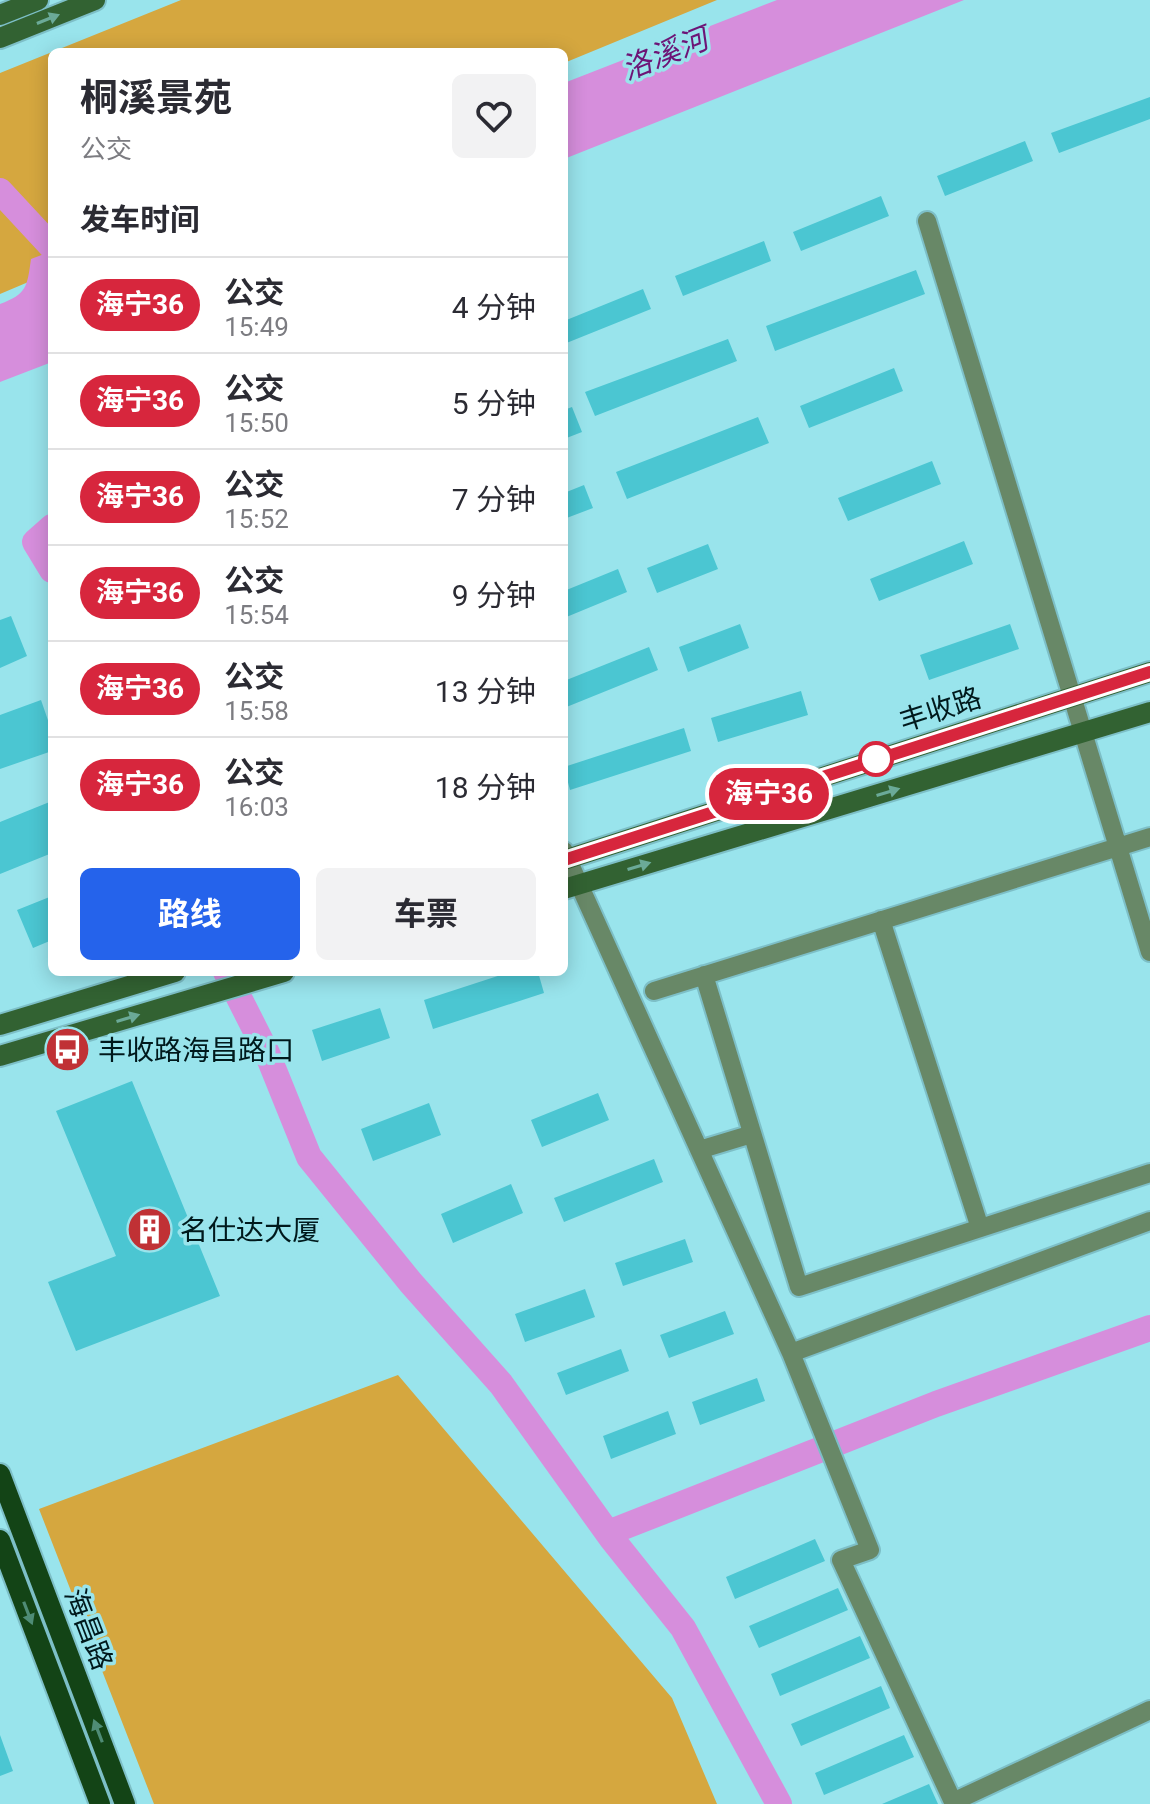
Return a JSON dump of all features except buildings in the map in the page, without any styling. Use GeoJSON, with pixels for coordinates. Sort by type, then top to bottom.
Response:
{"type":"FeatureCollection","features":[{"type":"Feature","properties":{"kind":"main road"},"geometry":{"type":"LineString","coordinates":[[0,15],[38,0]]}},
{"type":"Feature","properties":{"kind":"main road"},"geometry":{"type":"LineString","coordinates":[[0,38],[95,0]]}},
{"type":"Feature","properties":{"kind":"main road","name":"丰收路"},"geometry":{"type":"LineString","coordinates":[[568,855],[1150,672]]}},
{"type":"Feature","properties":{"kind":"main road"},"geometry":{"type":"LineString","coordinates":[[571,887],[1150,712]]}},
{"type":"Feature","properties":{"kind":"main road"},"geometry":{"type":"LineString","coordinates":[[0,1025],[162,976]]}},
{"type":"Feature","properties":{"kind":"main road"},"geometry":{"type":"LineString","coordinates":[[0,1056],[271,976]]}},
{"type":"Feature","properties":{"kind":"main road","name":"海昌路"},"geometry":{"type":"LineString","coordinates":[[0,1474],[125,1804]]}},
{"type":"Feature","properties":{"kind":"main road","name":"海昌路"},"geometry":{"type":"LineString","coordinates":[[0,1540],[100,1804]]}},
{"type":"Feature","properties":{"kind":"street"},"geometry":{"type":"LineString","coordinates":[[927,221],[1081,735],[1150,952]]}},
{"type":"Feature","properties":{"kind":"street"},"geometry":{"type":"LineString","coordinates":[[654,991],[1150,837]]}},
{"type":"Feature","properties":{"kind":"street"},"geometry":{"type":"LineString","coordinates":[[571,887],[699,1150],[791,1353],[870,1550],[841,1560],[954,1803],[1150,1710]]}},
{"type":"Feature","properties":{"kind":"street"},"geometry":{"type":"LineString","coordinates":[[881,920],[980,1228]]}},
{"type":"Feature","properties":{"kind":"street"},"geometry":{"type":"LineString","coordinates":[[704,975],[799,1287],[1150,1173]]}},
{"type":"Feature","properties":{"kind":"street"},"geometry":{"type":"LineString","coordinates":[[699,1150],[752,1134]]}},
{"type":"Feature","properties":{"kind":"street"},"geometry":{"type":"LineString","coordinates":[[791,1353],[1150,1221]]}},
{"type":"Feature","properties":{"kind":"shaded area"},"geometry":{"type":"Polygon","coordinates":[[[181,0],[717,0],[568,61],[568,48],[62,48],[181,0]]]}},
{"type":"Feature","properties":{"kind":"shaded area"},"geometry":{"type":"Polygon","coordinates":[[[48,54],[48,274],[0,294],[0,73],[48,54]]]}},
{"type":"Feature","properties":{"kind":"shaded area"},"geometry":{"type":"Polygon","coordinates":[[[398,1375],[672,1698],[717,1804],[154,1804],[39,1509],[398,1375]]]}},
{"type":"Feature","properties":{"kind":"water","name":"洛溪河"},"geometry":{"type":"Polygon","coordinates":[[[777,0],[964,0],[568,157],[568,81],[777,0]]]}},
{"type":"Feature","properties":{"kind":"water"},"geometry":{"type":"Polygon","coordinates":[[[48,253],[48,364],[0,382],[0,304],[21,293],[31,259],[48,253]]]}},
{"type":"Feature","properties":{"kind":"waterway"},"geometry":{"type":"LineString","coordinates":[[0,191],[48,243]]}},
{"type":"Feature","properties":{"kind":"waterway"},"geometry":{"type":"LineString","coordinates":[[48,531],[35,542],[48,563]]}},
{"type":"Feature","properties":{"kind":"waterway"},"geometry":{"type":"LineString","coordinates":[[228,976],[267,1053],[309,1157],[411,1283],[501,1384],[612,1539],[683,1628],[779,1804]]}},
{"type":"Feature","properties":{"kind":"waterway"},"geometry":{"type":"LineString","coordinates":[[608,1533],[936,1404],[1150,1328]]}},
{"type":"Feature","properties":{"kind":"bus line","name":"海宁36"},"geometry":{"type":"LineString","coordinates":[[568,859],[1150,672]]}},
{"type":"Feature","properties":{"kind":"place","name":"丰收路海昌路口"},"geometry":{"type":"Point","coordinates":[67,1050]}},
{"type":"Feature","properties":{"kind":"place","name":"名仕达大厦"},"geometry":{"type":"Point","coordinates":[149,1230]}}]}
